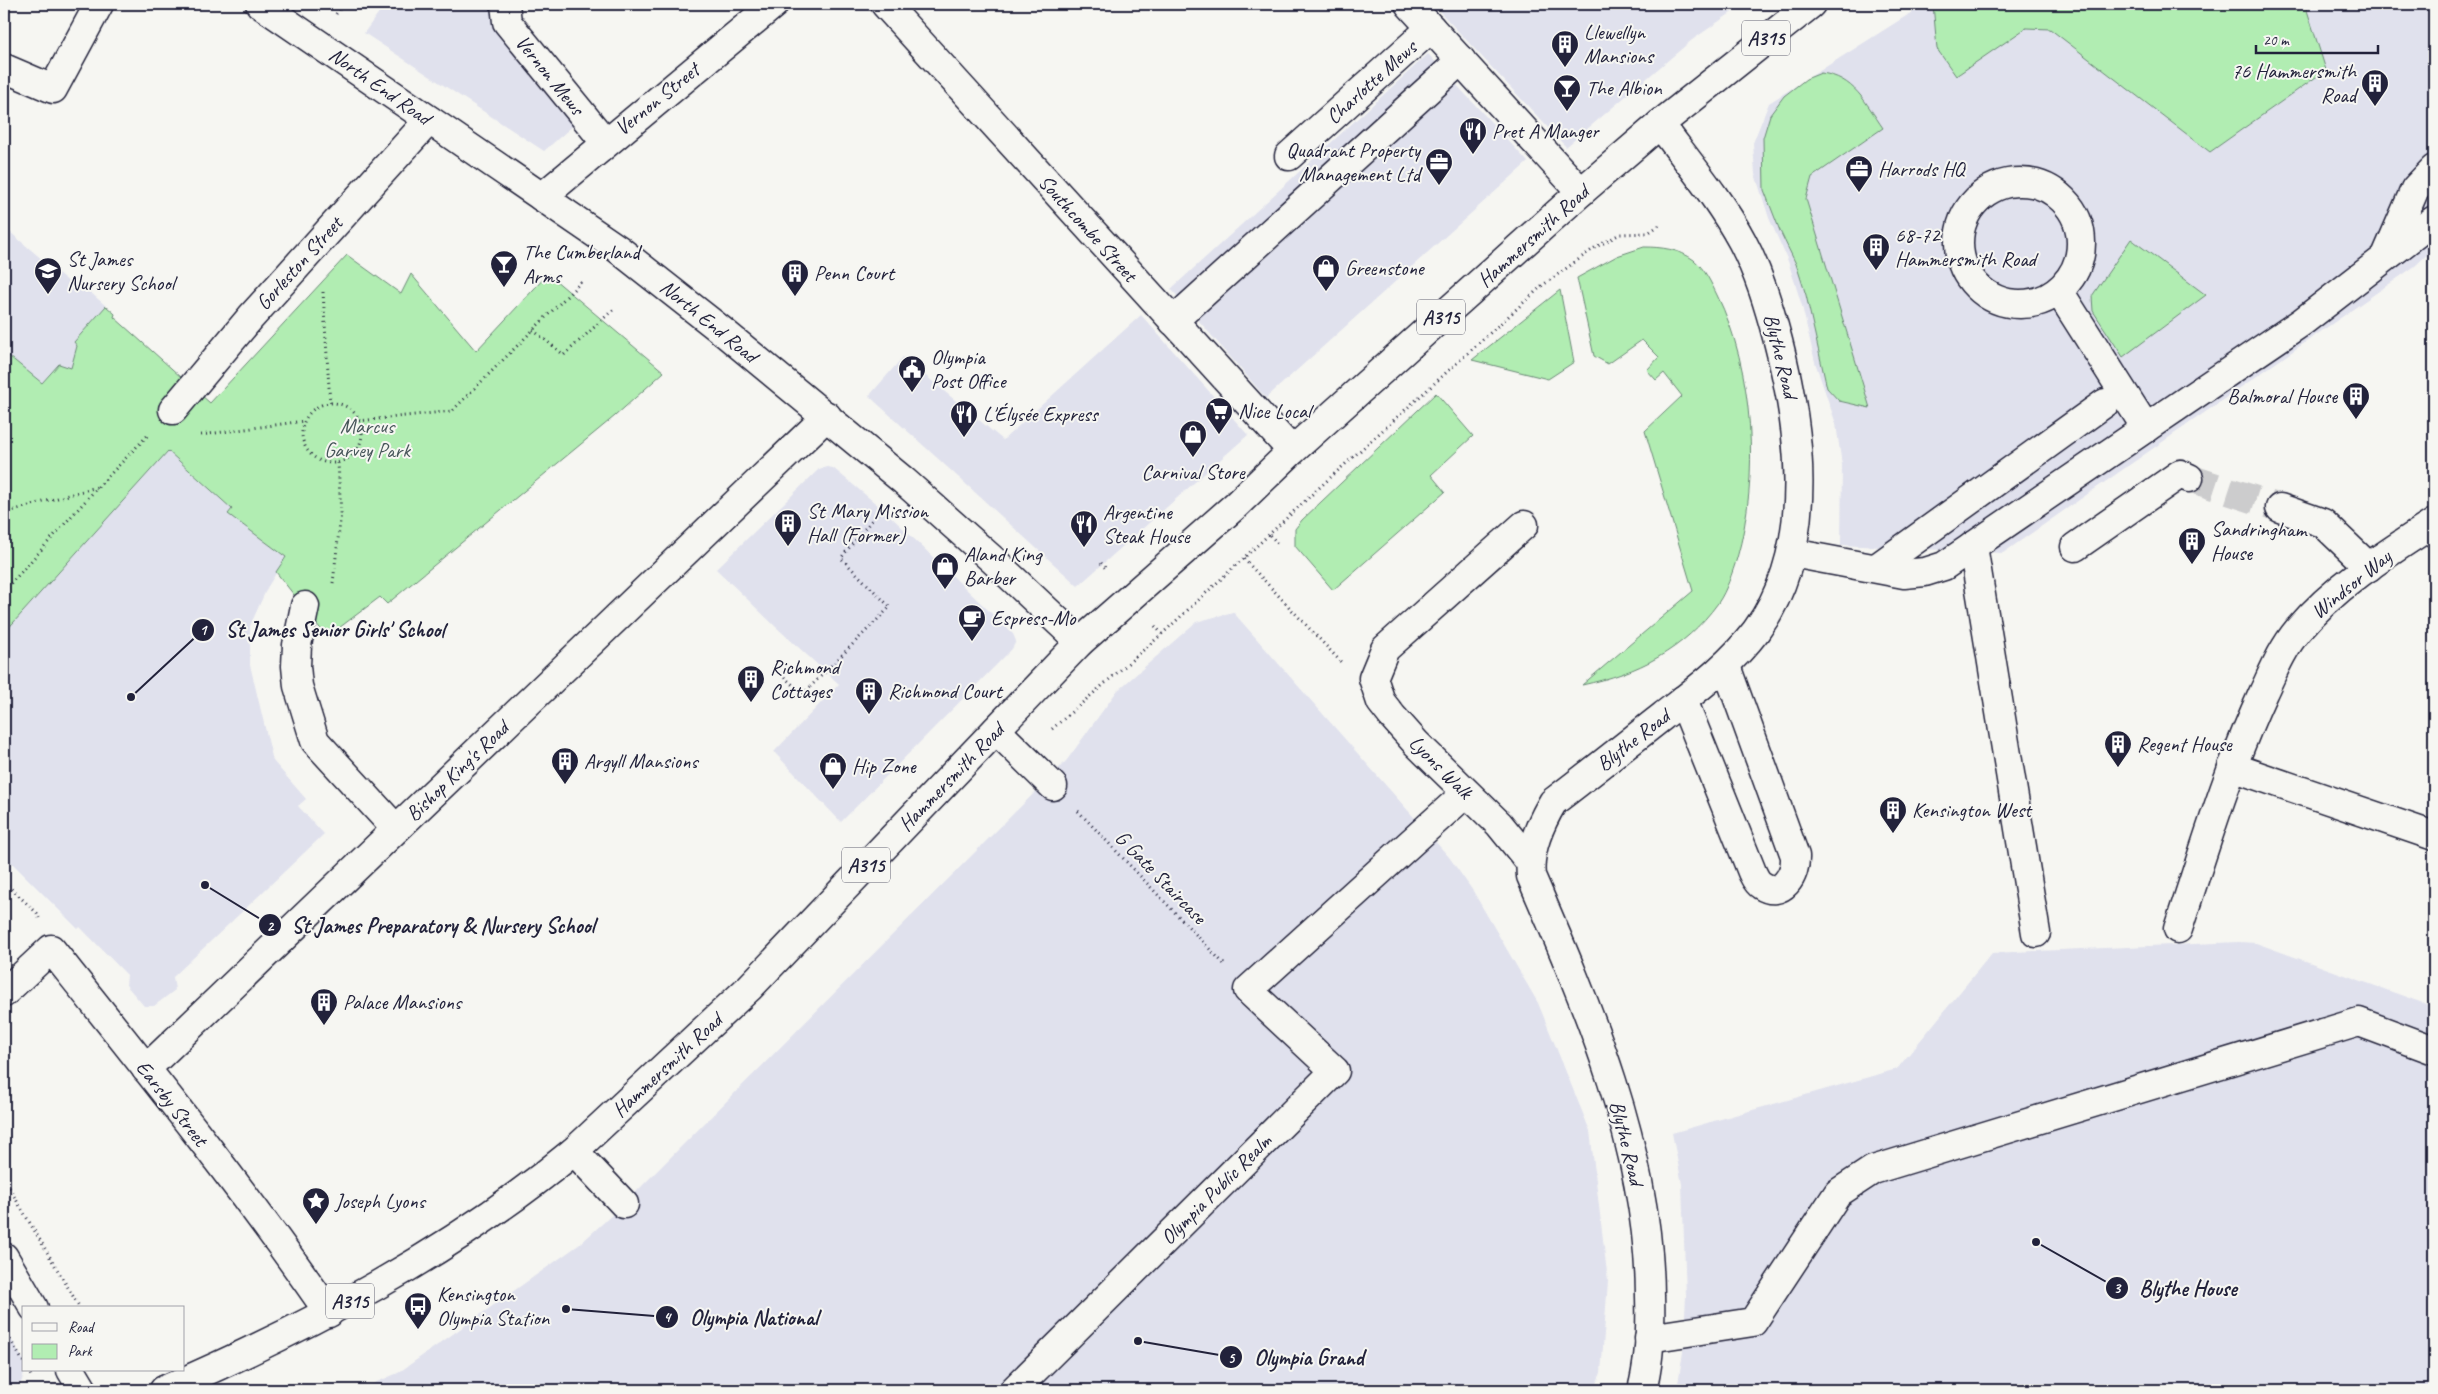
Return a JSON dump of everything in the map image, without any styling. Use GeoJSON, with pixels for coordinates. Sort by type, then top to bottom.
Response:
{"type":"FeatureCollection","features":[{"type":"Feature","properties":{"kind":"street"},"geometry":{"type":"LineString","coordinates":[[4,68],[53,89],[99,4]]}},
{"type":"Feature","properties":{"kind":"street","name":"North End Road"},"geometry":{"type":"LineString","coordinates":[[260,4],[618,249],[827,416],[994,561],[1080,642]]}},
{"type":"Feature","properties":{"kind":"street","name":"Vernon Mews"},"geometry":{"type":"LineString","coordinates":[[505,4],[507,22],[605,142]]}},
{"type":"Feature","properties":{"kind":"street","name":"Vernon Street"},"geometry":{"type":"LineString","coordinates":[[542,197],[605,142],[774,4]]}},
{"type":"Feature","properties":{"kind":"street","name":"Southcombe Street"},"geometry":{"type":"LineString","coordinates":[[885,4],[1292,451]]}},
{"type":"Feature","properties":{"kind":"street"},"geometry":{"type":"LineString","coordinates":[[1409,4],[1581,192]]}},
{"type":"Feature","properties":{"kind":"street","name":"Hammersmith Road"},"geometry":{"type":"LineString","coordinates":[[164,1390],[230,1362],[329,1313],[459,1236],[551,1171],[749,988],[1080,642],[1236,505],[1292,451],[1581,192],[1660,124],[1811,4]]}},
{"type":"Feature","properties":{"kind":"street","name":"Charlotte Mews"},"geometry":{"type":"LineString","coordinates":[[1289,156],[1431,28]]}},
{"type":"Feature","properties":{"kind":"street"},"geometry":{"type":"LineString","coordinates":[[1173,321],[1461,60]]}},
{"type":"Feature","properties":{"kind":"street","name":"Gorleston Street"},"geometry":{"type":"LineString","coordinates":[[173,410],[251,317],[429,120]]}},
{"type":"Feature","properties":{"kind":"street","name":"Blythe Road"},"geometry":{"type":"LineString","coordinates":[[1642,1390],[1650,1338],[1650,1254],[1628,1133],[1581,993],[1531,876],[1529,861],[1542,820],[1553,802],[1726,666],[1758,628],[1776,594],[1792,553],[1797,515],[1799,476],[1795,417],[1770,309],[1756,270],[1742,240],[1660,124]]}},
{"type":"Feature","properties":{"kind":"street"},"geometry":{"type":"LineString","coordinates":[[2386,257],[2415,189],[2434,169]]}},
{"type":"Feature","properties":{"kind":"street"},"geometry":{"type":"LineString","coordinates":[[2028,182],[2048,187],[2068,205],[2076,216],[2082,236],[2080,257],[2073,276],[2059,291],[2042,301],[2022,305],[2001,302],[1983,293],[1969,278],[1961,260],[1959,234],[1962,220],[1973,203],[1988,190],[2008,183],[2028,182]]}},
{"type":"Feature","properties":{"kind":"street"},"geometry":{"type":"LineString","coordinates":[[1792,553],[1904,574],[1924,572],[1944,566],[2302,322],[2434,220]]}},
{"type":"Feature","properties":{"kind":"street"},"geometry":{"type":"LineString","coordinates":[[2059,291],[2146,428]]}},
{"type":"Feature","properties":{"kind":"street"},"geometry":{"type":"LineString","coordinates":[[1876,568],[2105,403]]}},
{"type":"Feature","properties":{"kind":"street","name":"Bishop King's Road"},"geometry":{"type":"LineString","coordinates":[[146,1069],[827,416]]}},
{"type":"Feature","properties":{"kind":"street"},"geometry":{"type":"LineString","coordinates":[[2075,547],[2180,474],[2189,478]]}},
{"type":"Feature","properties":{"kind":"street"},"geometry":{"type":"LineString","coordinates":[[2280,508],[2323,523],[2369,567]]}},
{"type":"Feature","properties":{"kind":"street","name":"Windsor Way"},"geometry":{"type":"LineString","coordinates":[[2178,929],[2232,767],[2249,723],[2279,660],[2296,632],[2322,603],[2369,567],[2434,522]]}},
{"type":"Feature","properties":{"kind":"street","name":"Lyons Walk"},"geometry":{"type":"LineString","coordinates":[[1524,525],[1385,649],[1377,664],[1373,678],[1381,702],[1416,743],[1499,824],[1529,861]]}},
{"type":"Feature","properties":{"kind":"street"},"geometry":{"type":"LineString","coordinates":[[1972,546],[2036,932]]}},
{"type":"Feature","properties":{"kind":"street"},"geometry":{"type":"LineString","coordinates":[[305,606],[297,645],[296,666],[298,686],[315,741],[396,829]]}},
{"type":"Feature","properties":{"kind":"street"},"geometry":{"type":"LineString","coordinates":[[1683,700],[1752,872],[1760,885],[1772,889],[1783,886],[1792,878],[1795,856],[1726,666]]}},
{"type":"Feature","properties":{"kind":"street"},"geometry":{"type":"LineString","coordinates":[[996,730],[1053,786]]}},
{"type":"Feature","properties":{"kind":"street"},"geometry":{"type":"LineString","coordinates":[[2232,767],[2434,836]]}},
{"type":"Feature","properties":{"kind":"street"},"geometry":{"type":"LineString","coordinates":[[1248,990],[1466,793]]}},
{"type":"Feature","properties":{"kind":"street"},"geometry":{"type":"LineString","coordinates":[[4,993],[51,949]]}},
{"type":"Feature","properties":{"kind":"street","name":"Earsby Street"},"geometry":{"type":"LineString","coordinates":[[51,949],[146,1069],[295,1264],[329,1313]]}},
{"type":"Feature","properties":{"kind":"street","name":"Olympia Public Realm"},"geometry":{"type":"LineString","coordinates":[[1014,1390],[1335,1071],[1248,990]]}},
{"type":"Feature","properties":{"kind":"street"},"geometry":{"type":"LineString","coordinates":[[1650,1338],[1752,1322],[1838,1192],[1873,1170],[2358,1022],[2434,1050]]}},
{"type":"Feature","properties":{"kind":"street"},"geometry":{"type":"LineString","coordinates":[[574,1151],[624,1204]]}},
{"type":"Feature","properties":{"kind":"street"},"geometry":{"type":"LineString","coordinates":[[4,1257],[33,1306]]}},
{"type":"Feature","properties":{"kind":"street"},"geometry":{"type":"LineString","coordinates":[[72,1372],[83,1390]]}},
{"type":"Feature","properties":{"kind":"path"},"geometry":{"type":"LineString","coordinates":[[336,15],[343,4]]}},
{"type":"Feature","properties":{"kind":"path"},"geometry":{"type":"LineString","coordinates":[[1052,729],[1162,634],[1320,487],[1543,285],[1596,247],[1620,234],[1648,233],[1661,224]]}},
{"type":"Feature","properties":{"kind":"path"},"geometry":{"type":"LineString","coordinates":[[319,242],[330,403]]}},
{"type":"Feature","properties":{"kind":"path"},"geometry":{"type":"LineString","coordinates":[[358,421],[452,411],[582,281]]}},
{"type":"Feature","properties":{"kind":"path"},"geometry":{"type":"LineString","coordinates":[[533,330],[564,355],[615,308]]}},
{"type":"Feature","properties":{"kind":"path"},"geometry":{"type":"LineString","coordinates":[[330,403],[347,408],[358,421],[362,430],[358,448],[352,455],[338,462],[324,462],[315,458],[307,450],[302,431],[304,421],[315,408],[330,403]]}},
{"type":"Feature","properties":{"kind":"path"},"geometry":{"type":"LineString","coordinates":[[4,591],[98,487],[173,410],[196,436],[304,421]]}},
{"type":"Feature","properties":{"kind":"path"},"geometry":{"type":"LineString","coordinates":[[305,606],[331,603],[340,513],[338,462]]}},
{"type":"Feature","properties":{"kind":"path"},"geometry":{"type":"LineString","coordinates":[[4,513],[98,487]]}},
{"type":"Feature","properties":{"kind":"path"},"geometry":{"type":"LineString","coordinates":[[773,667],[803,694],[890,607],[841,558],[879,512]]}},
{"type":"Feature","properties":{"kind":"path"},"geometry":{"type":"LineString","coordinates":[[1270,535],[1279,544]]}},
{"type":"Feature","properties":{"kind":"path"},"geometry":{"type":"LineString","coordinates":[[1244,559],[1321,642],[1381,702]]}},
{"type":"Feature","properties":{"kind":"path"},"geometry":{"type":"LineString","coordinates":[[1101,563],[1108,570]]}},
{"type":"Feature","properties":{"kind":"path"},"geometry":{"type":"LineString","coordinates":[[1155,626],[1162,634]]}},
{"type":"Feature","properties":{"kind":"path","name":"G Gate Staircase"},"geometry":{"type":"LineString","coordinates":[[1053,786],[1248,990]]}},
{"type":"Feature","properties":{"kind":"path"},"geometry":{"type":"LineString","coordinates":[[4,882],[37,914],[51,949]]}},
{"type":"Feature","properties":{"kind":"path"},"geometry":{"type":"LineString","coordinates":[[4,1178],[79,1306]]}},
{"type":"Feature","properties":{"kind":"path"},"geometry":{"type":"LineString","coordinates":[[4,1329],[22,1360]]}},
{"type":"Feature","properties":{"kind":"path"},"geometry":{"type":"LineString","coordinates":[[29,1372],[31,1376]]}},
{"type":"Feature","properties":{"kind":"shaded area"},"geometry":{"type":"Polygon","coordinates":[[[385,4],[517,4],[520,20],[590,111],[544,151],[364,33],[385,4]]]}},
{"type":"Feature","properties":{"kind":"shaded area"},"geometry":{"type":"Polygon","coordinates":[[[1449,4],[1744,4],[1692,40],[1566,147],[1440,12],[1449,4]]]}},
{"type":"Feature","properties":{"kind":"shaded area"},"geometry":{"type":"Polygon","coordinates":[[[1925,4],[2434,4],[2434,248],[2415,266],[2003,553],[1841,545],[1842,465],[1836,424],[1815,362],[1802,306],[1788,261],[1769,218],[1755,174],[1753,143],[1769,103],[1925,4]]]}},
{"type":"Feature","properties":{"kind":"shaded area"},"geometry":{"type":"Polygon","coordinates":[[[1428,54],[1528,162],[1266,398],[1171,289],[1428,54]]]}},
{"type":"Feature","properties":{"kind":"shaded area","name":"St James Nursery School"},"geometry":{"type":"Polygon","coordinates":[[[4,227],[70,283],[74,278],[106,306],[74,342],[77,346],[71,368],[59,365],[42,383],[4,352],[4,227]]]}},
{"type":"Feature","properties":{"kind":"shaded area"},"geometry":{"type":"Polygon","coordinates":[[[1141,315],[1248,435],[1078,586],[869,396],[903,357],[1003,440],[1141,315]]]}},
{"type":"Feature","properties":{"kind":"shaded area"},"geometry":{"type":"Polygon","coordinates":[[[168,451],[232,509],[228,514],[286,557],[267,588],[250,626],[250,665],[273,761],[306,799],[298,806],[324,834],[173,977],[175,990],[154,1006],[144,1006],[126,985],[127,975],[80,927],[78,929],[4,855],[4,633],[168,451]]]}},
{"type":"Feature","properties":{"kind":"shaded area"},"geometry":{"type":"Polygon","coordinates":[[[833,468],[886,512],[1013,634],[1016,641],[1012,649],[841,822],[774,752],[839,684],[716,569],[819,469],[833,468]]]}},
{"type":"Feature","properties":{"kind":"shaded area"},"geometry":{"type":"Polygon","coordinates":[[[1233,612],[1449,857],[1473,891],[1538,1003],[1590,1131],[1608,1281],[1601,1373],[1593,1390],[358,1390],[398,1373],[580,1244],[624,1204],[1067,760],[1117,691],[1196,622],[1233,612]]]}},
{"type":"Feature","properties":{"kind":"shaded area"},"geometry":{"type":"Polygon","coordinates":[[[2239,942],[2256,943],[2434,1007],[2434,1390],[1677,1390],[1683,1352],[1686,1296],[1682,1184],[1672,1133],[1897,1069],[1992,953],[2239,942]]]}},
{"type":"Feature","properties":{"kind":"shaded area"},"geometry":{"type":"Polygon","coordinates":[[[4,1327],[22,1358],[22,1372],[24,1372],[21,1383],[4,1390],[4,1327]]]}},
{"type":"Feature","properties":{"kind":"green space"},"geometry":{"type":"Polygon","coordinates":[[[1933,4],[2305,4],[2326,70],[2210,152],[2050,29],[2026,28],[1956,76],[1937,49],[1933,4]]]}},
{"type":"Feature","properties":{"kind":"green space"},"geometry":{"type":"Polygon","coordinates":[[[1821,73],[1832,75],[1842,80],[1858,92],[1883,128],[1812,177],[1806,199],[1870,408],[1839,401],[1827,388],[1806,295],[1796,264],[1780,231],[1764,190],[1763,138],[1770,115],[1784,96],[1806,79],[1821,73]]]}},
{"type":"Feature","properties":{"kind":"green space"},"geometry":{"type":"Polygon","coordinates":[[[2131,239],[2206,295],[2123,357],[2093,311],[2092,296],[2131,239]]]}},
{"type":"Feature","properties":{"kind":"green space"},"geometry":{"type":"Polygon","coordinates":[[[1644,247],[1670,249],[1688,256],[1701,268],[1717,295],[1739,356],[1746,390],[1750,425],[1751,460],[1749,494],[1737,558],[1729,581],[1718,603],[1705,620],[1675,646],[1641,666],[1622,674],[1582,685],[1693,591],[1645,431],[1682,396],[1664,373],[1656,380],[1647,370],[1659,357],[1642,340],[1608,364],[1594,356],[1577,278],[1617,256],[1644,247]]]}},
{"type":"Feature","properties":{"kind":"green space","name":"Marcus Garvey Park"},"geometry":{"type":"Polygon","coordinates":[[[347,255],[401,294],[411,274],[476,351],[548,274],[664,372],[615,416],[387,604],[380,597],[327,637],[276,572],[286,557],[228,514],[232,509],[168,451],[4,633],[4,352],[42,383],[59,364],[71,368],[77,346],[74,342],[106,306],[115,314],[114,317],[210,403],[347,255]]]}},
{"type":"Feature","properties":{"kind":"green space"},"geometry":{"type":"Polygon","coordinates":[[[1560,290],[1574,362],[1548,379],[1472,360],[1560,290]]]}},
{"type":"Feature","properties":{"kind":"green space"},"geometry":{"type":"Polygon","coordinates":[[[1436,393],[1473,436],[1431,475],[1445,492],[1333,590],[1295,546],[1295,529],[1302,520],[1436,393]]]}},
{"type":"Feature","properties":{"kind":"tunnel"},"geometry":{"type":"LineString","coordinates":[[2189,478],[2280,508]]}},
{"type":"Feature","properties":{"kind":"place","name":"Llewellyn Mansions"},"geometry":{"type":"Point","coordinates":[1565,68]}},
{"type":"Feature","properties":{"kind":"place","name":"76 Hammersmith Road"},"geometry":{"type":"Point","coordinates":[2375,107]}},
{"type":"Feature","properties":{"kind":"place","name":"The Albion"},"geometry":{"type":"Point","coordinates":[1567,112]}},
{"type":"Feature","properties":{"kind":"place","name":"Pret A Manger"},"geometry":{"type":"Point","coordinates":[1473,155]}},
{"type":"Feature","properties":{"kind":"place","name":"Quadrant Property Management Ltd"},"geometry":{"type":"Point","coordinates":[1439,186]}},
{"type":"Feature","properties":{"kind":"place","name":"Harrods HQ"},"geometry":{"type":"Point","coordinates":[1859,193]}},
{"type":"Feature","properties":{"kind":"place","name":"68-72 Hammersmith Road"},"geometry":{"type":"Point","coordinates":[1876,271]}},
{"type":"Feature","properties":{"kind":"place","name":"The Cumberland Arms"},"geometry":{"type":"Point","coordinates":[504,288]}},
{"type":"Feature","properties":{"kind":"place","name":"Greenstone"},"geometry":{"type":"Point","coordinates":[1326,292]}},
{"type":"Feature","properties":{"kind":"place","name":"St James Nursery School"},"geometry":{"type":"Point","coordinates":[48,295]}},
{"type":"Feature","properties":{"kind":"place","name":"Penn Court"},"geometry":{"type":"Point","coordinates":[795,297]}},
{"type":"Feature","properties":{"kind":"place","name":"Olympia Post Office"},"geometry":{"type":"Point","coordinates":[912,393]}},
{"type":"Feature","properties":{"kind":"place","name":"Balmoral House"},"geometry":{"type":"Point","coordinates":[2356,420]}},
{"type":"Feature","properties":{"kind":"place","name":"Nice Local"},"geometry":{"type":"Point","coordinates":[1219,435]}},
{"type":"Feature","properties":{"kind":"place","name":"L'Élysée Express"},"geometry":{"type":"Point","coordinates":[964,438]}},
{"type":"Feature","properties":{"kind":"place","name":"Carnival Store"},"geometry":{"type":"Point","coordinates":[1193,458]}},
{"type":"Feature","properties":{"kind":"place","name":"St Mary Mission Hall (Former)"},"geometry":{"type":"Point","coordinates":[788,547]}},
{"type":"Feature","properties":{"kind":"place","name":"Argentine Steak House"},"geometry":{"type":"Point","coordinates":[1084,548]}},
{"type":"Feature","properties":{"kind":"place","name":"Sandringham House"},"geometry":{"type":"Point","coordinates":[2192,565]}},
{"type":"Feature","properties":{"kind":"place","name":"Aland King Barber"},"geometry":{"type":"Point","coordinates":[945,590]}},
{"type":"Feature","properties":{"kind":"place","name":"Espress-Mo"},"geometry":{"type":"Point","coordinates":[972,642]}},
{"type":"Feature","properties":{"kind":"place","name":"St James Senior Girls' School"},"geometry":{"type":"Point","coordinates":[131,697]}},
{"type":"Feature","properties":{"kind":"place","name":"Richmond Cottages"},"geometry":{"type":"Point","coordinates":[751,703]}},
{"type":"Feature","properties":{"kind":"place","name":"Richmond Court"},"geometry":{"type":"Point","coordinates":[869,715]}},
{"type":"Feature","properties":{"kind":"place","name":"Regent House"},"geometry":{"type":"Point","coordinates":[2118,768]}},
{"type":"Feature","properties":{"kind":"place","name":"Argyll Mansions"},"geometry":{"type":"Point","coordinates":[565,785]}},
{"type":"Feature","properties":{"kind":"place","name":"Hip Zone"},"geometry":{"type":"Point","coordinates":[833,790]}},
{"type":"Feature","properties":{"kind":"place","name":"Kensington West"},"geometry":{"type":"Point","coordinates":[1893,834]}},
{"type":"Feature","properties":{"kind":"place","name":"St James Preparatory & Nursery School"},"geometry":{"type":"Point","coordinates":[205,885]}},
{"type":"Feature","properties":{"kind":"place","name":"Palace Mansions"},"geometry":{"type":"Point","coordinates":[324,1026]}},
{"type":"Feature","properties":{"kind":"place","name":"Joseph Lyons"},"geometry":{"type":"Point","coordinates":[316,1225]}},
{"type":"Feature","properties":{"kind":"place","name":"Blythe House"},"geometry":{"type":"Point","coordinates":[2036,1242]}},
{"type":"Feature","properties":{"kind":"place","name":"Olympia National"},"geometry":{"type":"Point","coordinates":[566,1309]}},
{"type":"Feature","properties":{"kind":"place","name":"Kensington Olympia Station"},"geometry":{"type":"Point","coordinates":[418,1330]}},
{"type":"Feature","properties":{"kind":"place","name":"Olympia Grand"},"geometry":{"type":"Point","coordinates":[1138,1341]}}]}
